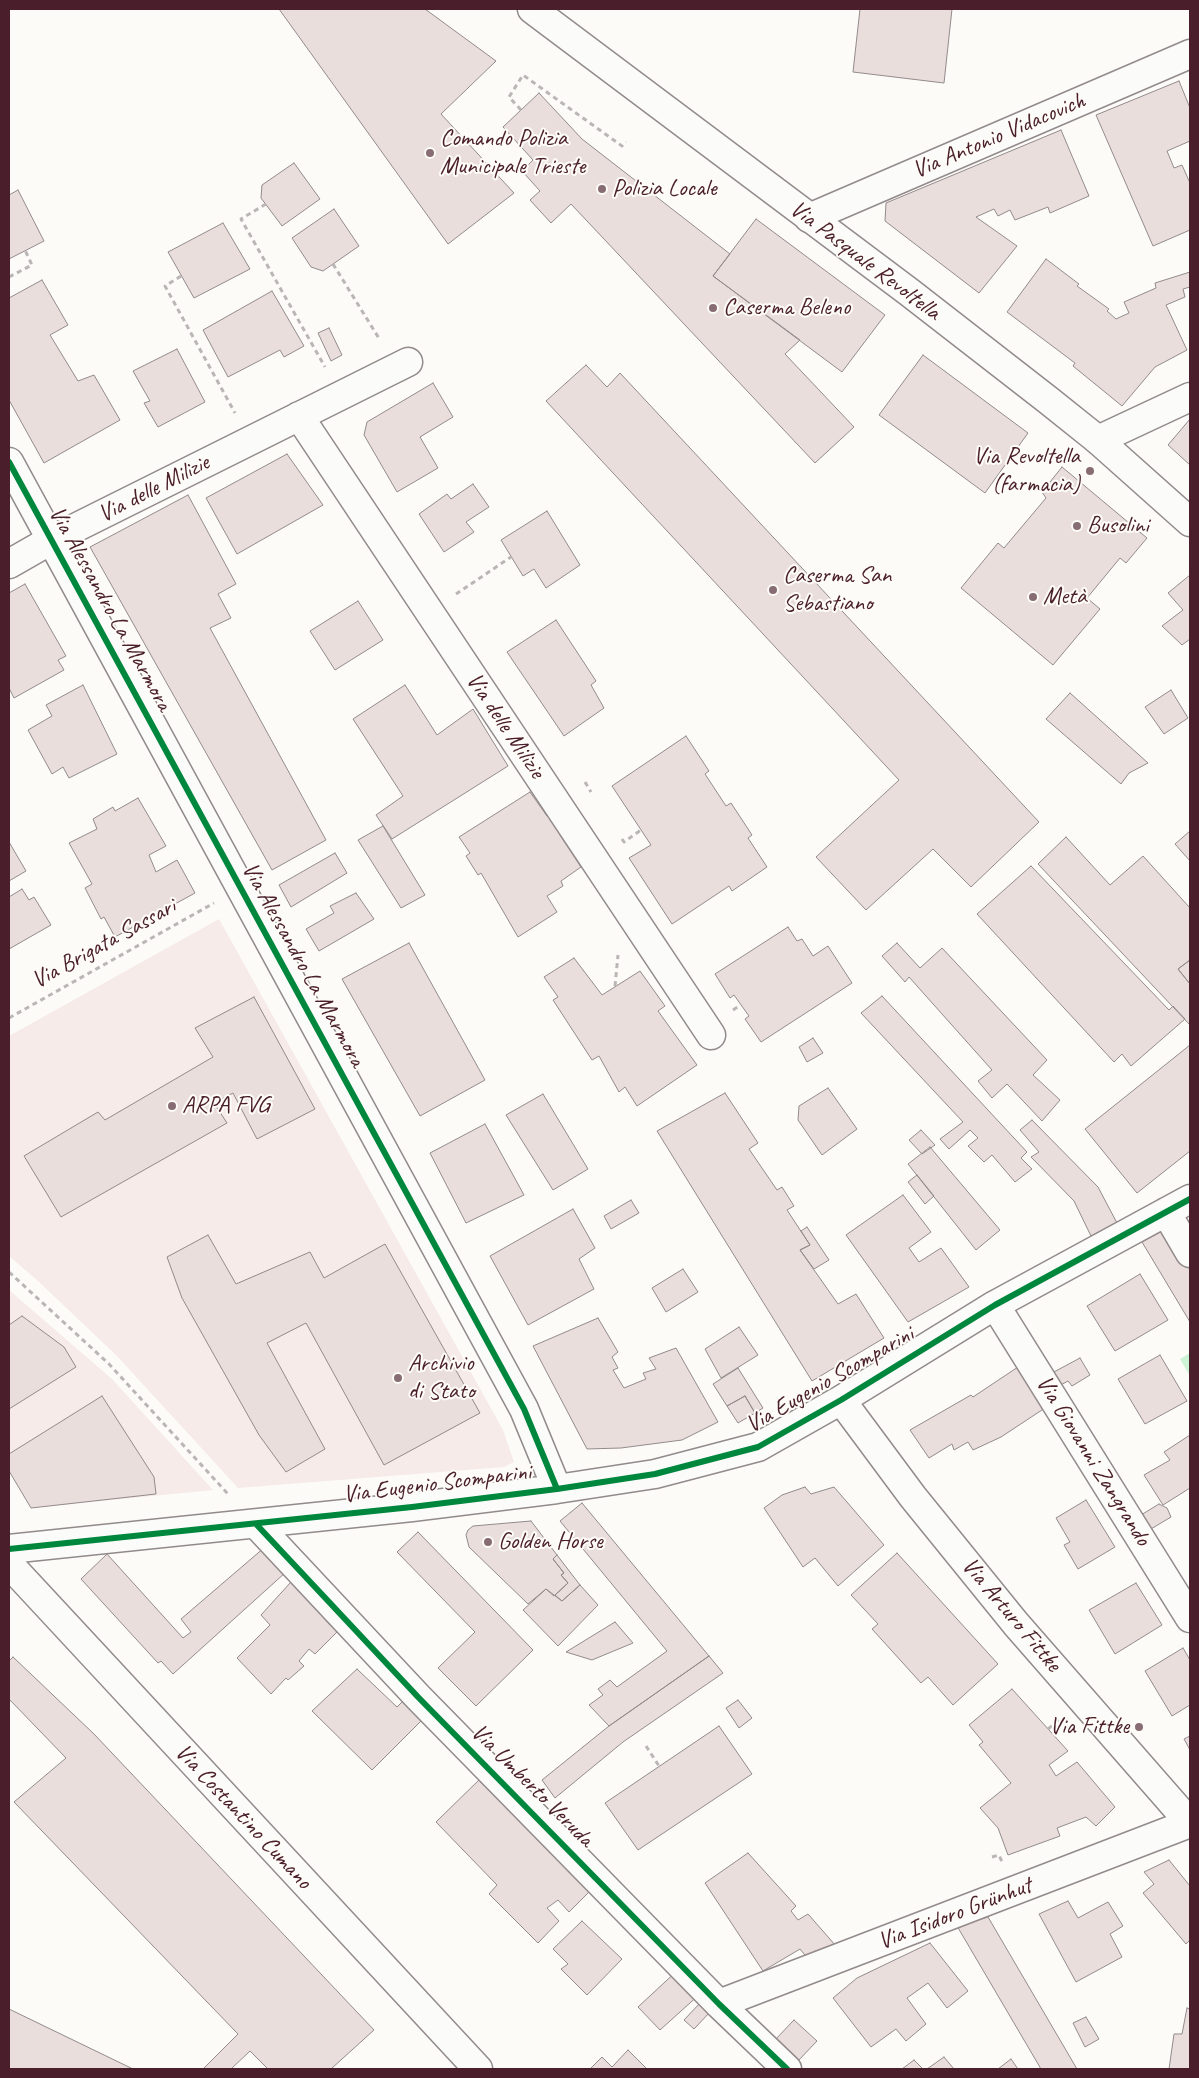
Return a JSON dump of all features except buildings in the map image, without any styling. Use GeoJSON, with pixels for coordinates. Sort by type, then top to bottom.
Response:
{"type":"FeatureCollection","features":[{"type":"Feature","properties":{"kind":"street","name":"Via Pasquale Revoltella"},"geometry":{"type":"LineString","coordinates":[[532,9],[916,298],[1098,440],[1190,522]]}},
{"type":"Feature","properties":{"kind":"street","name":"Via Antonio Vidacovich"},"geometry":{"type":"LineString","coordinates":[[809,218],[1190,54]]}},
{"type":"Feature","properties":{"kind":"street","name":"Via delle Milizie"},"geometry":{"type":"LineString","coordinates":[[9,564],[51,540],[408,362]]}},
{"type":"Feature","properties":{"kind":"street"},"geometry":{"type":"LineString","coordinates":[[1098,440],[1190,397]]}},
{"type":"Feature","properties":{"kind":"street","name":"Via delle Milizie"},"geometry":{"type":"LineString","coordinates":[[300,416],[711,1036]]}},
{"type":"Feature","properties":{"kind":"street","name":"Via Alessandro La Marmora"},"geometry":{"type":"LineString","coordinates":[[9,462],[524,1409],[557,1489]]}},
{"type":"Feature","properties":{"kind":"street","name":"Via Eugenio Scomparini"},"geometry":{"type":"LineString","coordinates":[[9,1549],[256,1524],[557,1489],[655,1474],[758,1447],[841,1400],[995,1305],[1190,1199]]}},
{"type":"Feature","properties":{"kind":"street"},"geometry":{"type":"LineString","coordinates":[[1166,1212],[1190,1254]]}},
{"type":"Feature","properties":{"kind":"street","name":"Via Giovanni Zangrando"},"geometry":{"type":"LineString","coordinates":[[995,1305],[1190,1618]]}},
{"type":"Feature","properties":{"kind":"street","name":"Via Arturo Fittke"},"geometry":{"type":"LineString","coordinates":[[841,1400],[914,1496],[1016,1624],[1190,1823]]}},
{"type":"Feature","properties":{"kind":"street","name":"Via Umberto Veruda"},"geometry":{"type":"LineString","coordinates":[[256,1524],[418,1697],[719,2004],[787,2069]]}},
{"type":"Feature","properties":{"kind":"street","name":"Via Costantino Cumano"},"geometry":{"type":"LineString","coordinates":[[9,1564],[478,2069]]}},
{"type":"Feature","properties":{"kind":"street","name":"Via Isidoro Grünhut"},"geometry":{"type":"LineString","coordinates":[[719,2004],[1190,1823]]}},
{"type":"Feature","properties":{"kind":"path"},"geometry":{"type":"LineString","coordinates":[[521,110],[508,97],[523,75],[622,146],[626,142]]}},
{"type":"Feature","properties":{"kind":"path"},"geometry":{"type":"LineString","coordinates":[[266,204],[241,219],[327,370]]}},
{"type":"Feature","properties":{"kind":"path"},"geometry":{"type":"LineString","coordinates":[[9,277],[32,265],[25,250]]}},
{"type":"Feature","properties":{"kind":"path"},"geometry":{"type":"LineString","coordinates":[[333,264],[383,346]]}},
{"type":"Feature","properties":{"kind":"path"},"geometry":{"type":"LineString","coordinates":[[181,276],[165,286],[236,415]]}},
{"type":"Feature","properties":{"kind":"path"},"geometry":{"type":"LineString","coordinates":[[430,612],[512,557]]}},
{"type":"Feature","properties":{"kind":"path"},"geometry":{"type":"LineString","coordinates":[[584,782],[594,797]]}},
{"type":"Feature","properties":{"kind":"path"},"geometry":{"type":"LineString","coordinates":[[619,834],[624,842],[641,830]]}},
{"type":"Feature","properties":{"kind":"path"},"geometry":{"type":"LineString","coordinates":[[9,1272],[109,1364],[231,1497]]}},
{"type":"Feature","properties":{"kind":"path"},"geometry":{"type":"LineString","coordinates":[[646,1746],[659,1766]]}},
{"type":"Feature","properties":{"kind":"shaded area"},"geometry":{"type":"Polygon","coordinates":[[[219,919],[503,1430],[514,1462],[504,1467],[238,1488],[117,1356],[9,1256],[9,1036],[219,919]]]}},
{"type":"Feature","properties":{"kind":"shaded area"},"geometry":{"type":"Polygon","coordinates":[[[9,1290],[112,1379],[213,1490],[31,1508],[9,1471],[9,1290]]]}},
{"type":"Feature","properties":{"kind":"green space"},"geometry":{"type":"Polygon","coordinates":[[[1190,1353],[1190,1376],[1180,1359],[1190,1353]]]}},
{"type":"Feature","properties":{"kind":"cycle path"},"geometry":{"type":"LineString","coordinates":[[9,462],[524,1409],[557,1489]]}},
{"type":"Feature","properties":{"kind":"cycle path"},"geometry":{"type":"LineString","coordinates":[[9,1549],[412,1507],[557,1489],[655,1474],[758,1447],[841,1400],[995,1305],[1190,1199]]}},
{"type":"Feature","properties":{"kind":"cycle path"},"geometry":{"type":"LineString","coordinates":[[256,1524],[418,1697],[719,2004],[787,2069]]}},
{"type":"Feature","properties":{"kind":"place","name":"Comando Polizia Municipale Trieste"},"geometry":{"type":"Point","coordinates":[430,153]}},
{"type":"Feature","properties":{"kind":"place","name":"Polizia Locale"},"geometry":{"type":"Point","coordinates":[602,189]}},
{"type":"Feature","properties":{"kind":"place","name":"Caserma Beleno"},"geometry":{"type":"Point","coordinates":[713,308]}},
{"type":"Feature","properties":{"kind":"place","name":"Via Revoltella (farmacia)"},"geometry":{"type":"Point","coordinates":[1090,471]}},
{"type":"Feature","properties":{"kind":"place","name":"Busolini"},"geometry":{"type":"Point","coordinates":[1077,526]}},
{"type":"Feature","properties":{"kind":"place","name":"Caserma San Sebastiano"},"geometry":{"type":"Point","coordinates":[773,590]}},
{"type":"Feature","properties":{"kind":"place","name":"Metà"},"geometry":{"type":"Point","coordinates":[1033,597]}},
{"type":"Feature","properties":{"kind":"place","name":"ARPA FVG"},"geometry":{"type":"Point","coordinates":[172,1106]}},
{"type":"Feature","properties":{"kind":"place","name":"Archivio di Stato"},"geometry":{"type":"Point","coordinates":[398,1378]}},
{"type":"Feature","properties":{"kind":"place","name":"Golden Horse"},"geometry":{"type":"Point","coordinates":[488,1542]}},
{"type":"Feature","properties":{"kind":"place","name":"Via Fittke"},"geometry":{"type":"Point","coordinates":[1139,1727]}}]}
